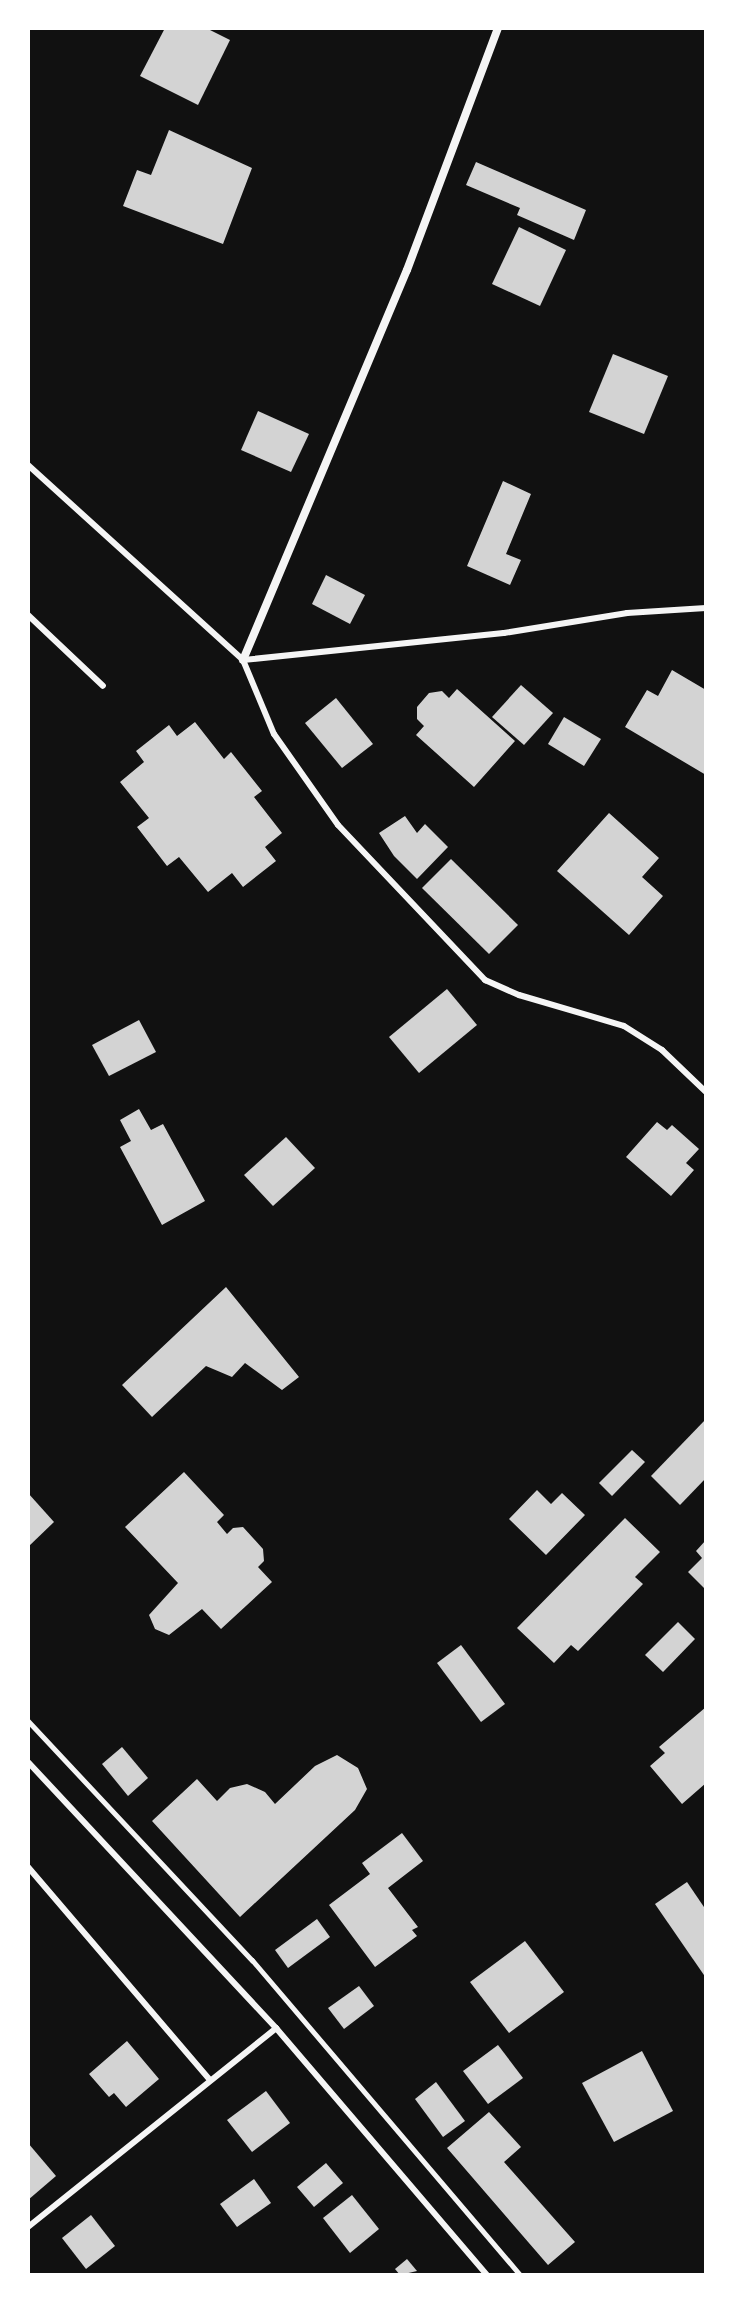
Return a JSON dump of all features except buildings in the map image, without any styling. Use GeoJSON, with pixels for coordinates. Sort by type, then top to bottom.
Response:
{"type":"FeatureCollection","features":[{"type":"Feature","properties":{"kind":"street"},"geometry":{"type":"LineString","coordinates":[[243,660],[407,270],[498,28]]}},
{"type":"Feature","properties":{"kind":"lane"},"geometry":{"type":"LineString","coordinates":[[28,465],[243,660],[274,734],[338,825],[485,980],[519,995],[624,1026],[662,1050],[706,1092]]}},
{"type":"Feature","properties":{"kind":"lane"},"geometry":{"type":"LineString","coordinates":[[243,660],[504,633],[627,613],[706,608]]}},
{"type":"Feature","properties":{"kind":"lane"},"geometry":{"type":"LineString","coordinates":[[28,615],[103,686]]}},
{"type":"Feature","properties":{"kind":"lane"},"geometry":{"type":"LineString","coordinates":[[28,1762],[276,2028],[487,2275]]}},
{"type":"Feature","properties":{"kind":"lane"},"geometry":{"type":"LineString","coordinates":[[28,1867],[209,2079]]}},
{"type":"Feature","properties":{"kind":"lane"},"geometry":{"type":"LineString","coordinates":[[28,2227],[276,2028]]}}]}
